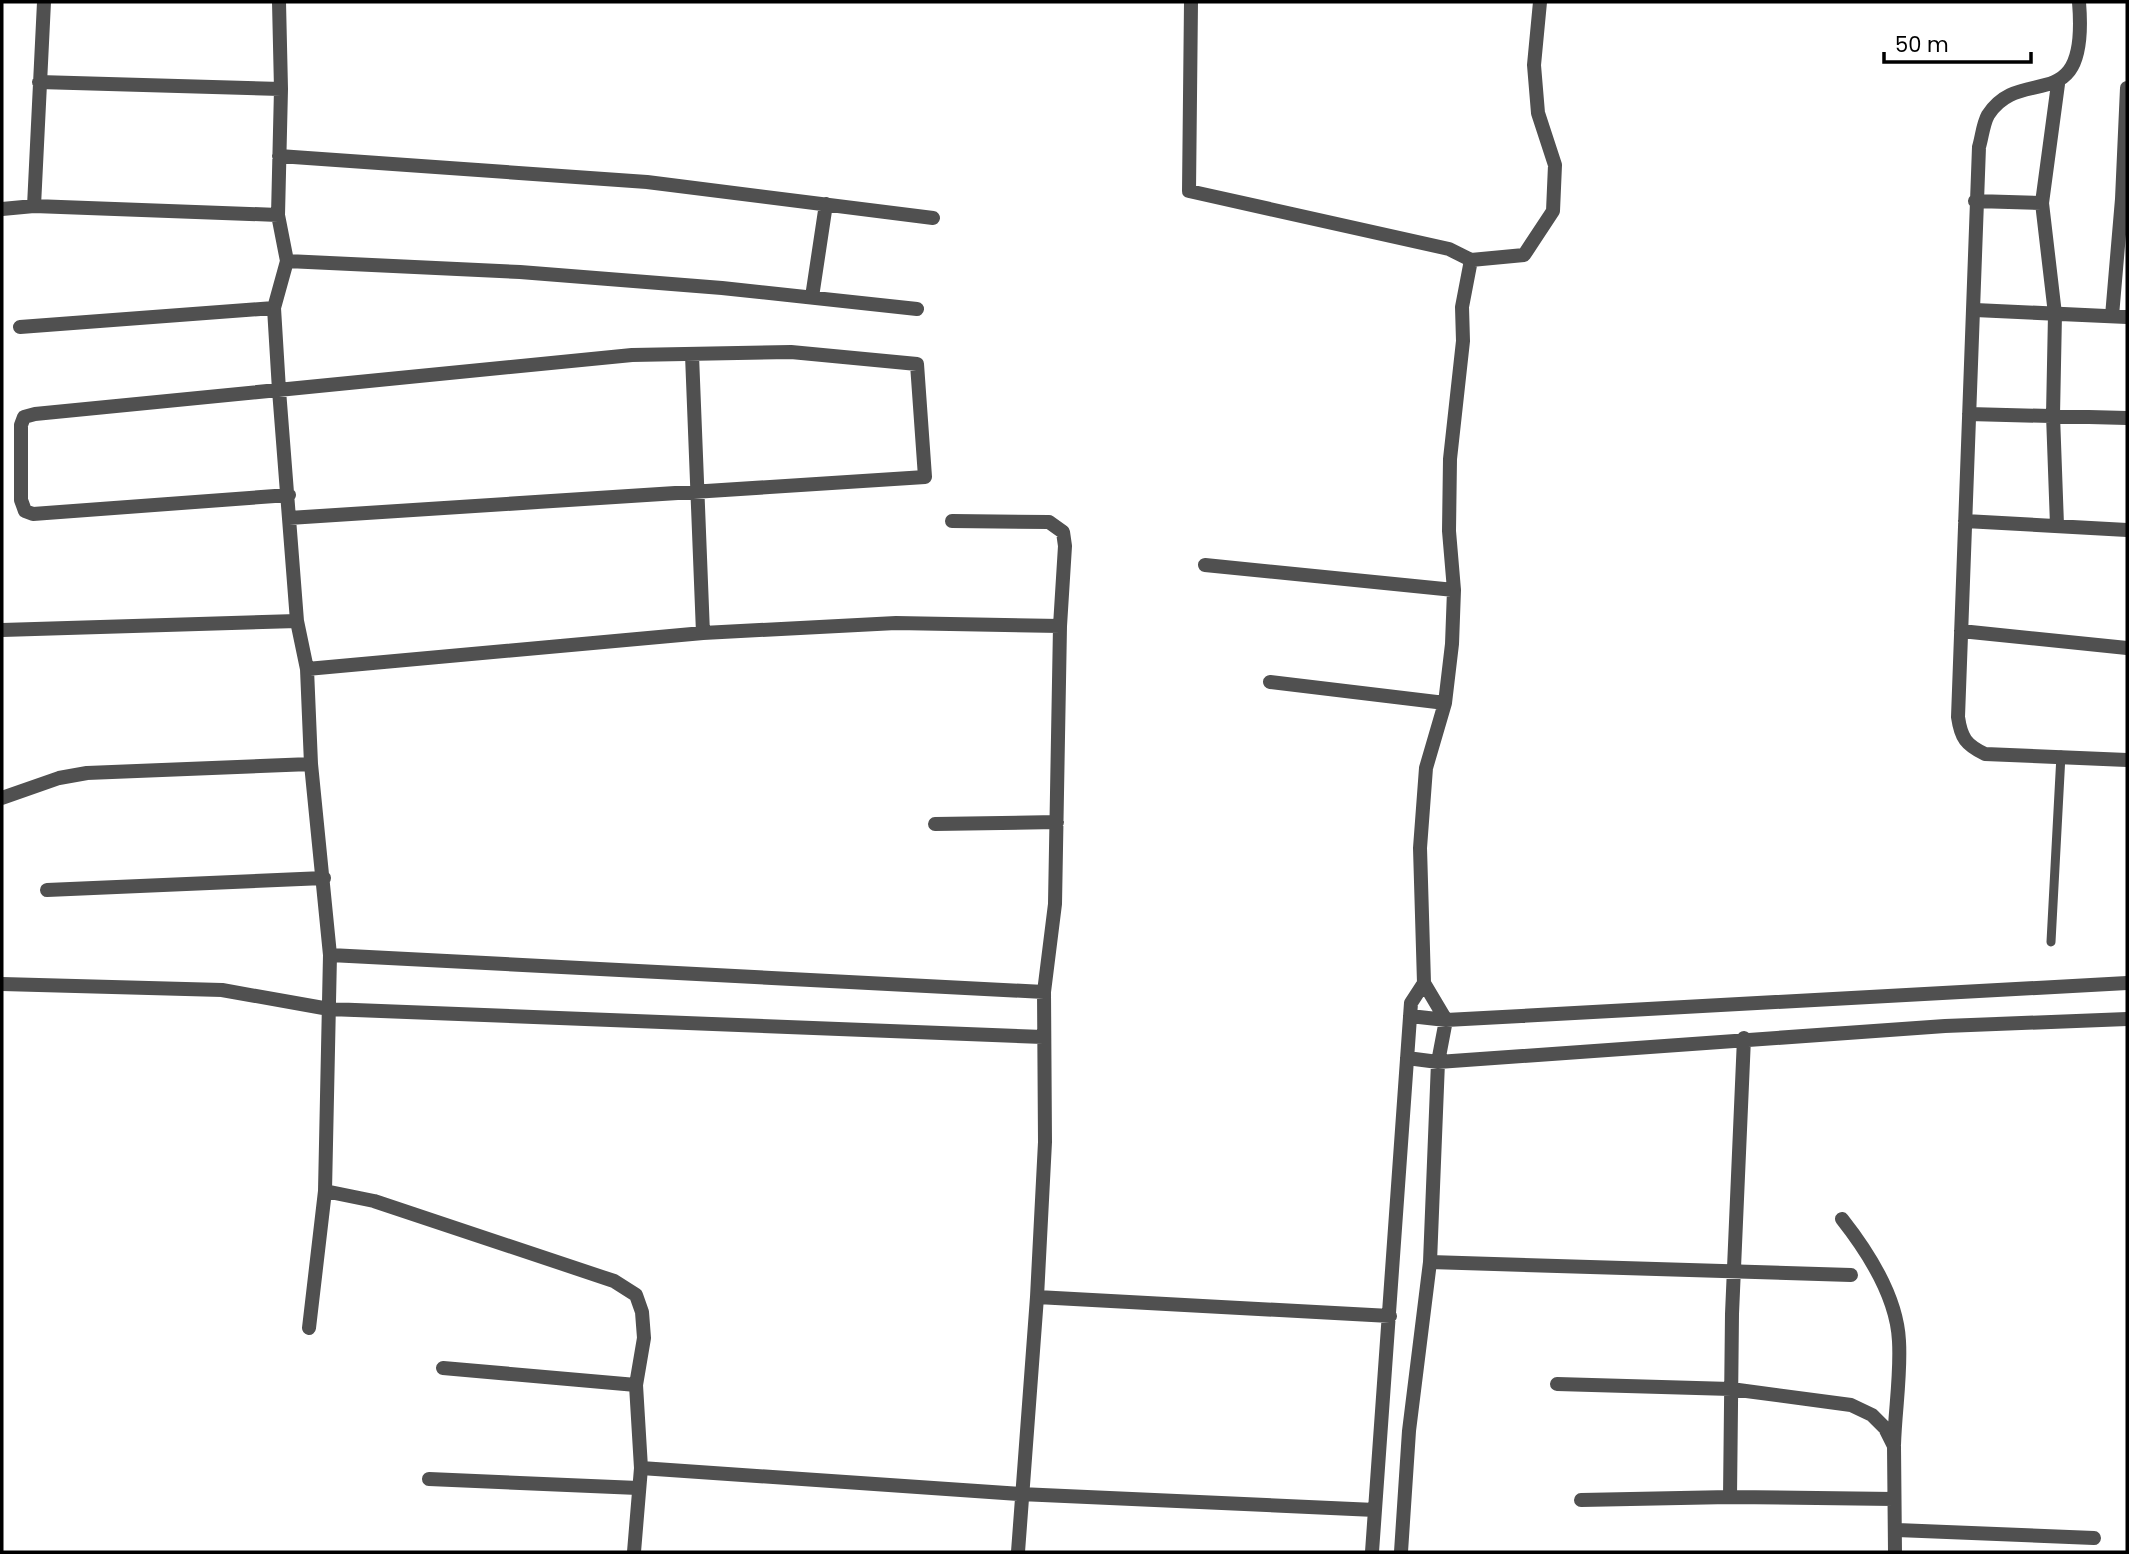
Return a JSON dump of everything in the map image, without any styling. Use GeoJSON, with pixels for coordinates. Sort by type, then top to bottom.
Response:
{"type":"FeatureCollection","features":[{"type":"Feature","properties":{"kind":"street"},"geometry":{"type":"LineString","coordinates":[[34,206],[44,2]]}},
{"type":"Feature","properties":{"kind":"street"},"geometry":{"type":"LineString","coordinates":[[279,2],[281,89],[278,215],[287,261],[274,308],[297,621],[307,669],[311,764],[330,955],[326,1191],[309,1328]]}},
{"type":"Feature","properties":{"kind":"street"},"geometry":{"type":"LineString","coordinates":[[1191,2],[1189,191],[1448,249],[1471,260],[1524,255],[1553,211],[1555,165],[1538,113],[1534,65],[1540,2]]}},
{"type":"Feature","properties":{"kind":"street"},"geometry":{"type":"LineString","coordinates":[[2057,525],[2053,415],[2055,314],[2042,204],[2058,84],[2077,60],[2079,2]]}},
{"type":"Feature","properties":{"kind":"street"},"geometry":{"type":"LineString","coordinates":[[39,82],[281,89]]}},
{"type":"Feature","properties":{"kind":"street"},"geometry":{"type":"LineString","coordinates":[[2058,84],[2028,90],[2000,101],[1986,117],[1979,147],[1958,717],[1961,734],[1968,746],[1985,754],[2061,755],[2127,760]]}},
{"type":"Feature","properties":{"kind":"street"},"geometry":{"type":"LineString","coordinates":[[2112,316],[2125,199],[2127,88]]}},
{"type":"Feature","properties":{"kind":"street"},"geometry":{"type":"LineString","coordinates":[[279,156],[647,182],[933,218]]}},
{"type":"Feature","properties":{"kind":"street"},"geometry":{"type":"LineString","coordinates":[[1975,201],[2042,204]]}},
{"type":"Feature","properties":{"kind":"street"},"geometry":{"type":"LineString","coordinates":[[812,297],[826,204]]}},
{"type":"Feature","properties":{"kind":"street"},"geometry":{"type":"LineString","coordinates":[[2,209],[34,206],[278,215]]}},
{"type":"Feature","properties":{"kind":"street"},"geometry":{"type":"LineString","coordinates":[[1401,1552],[1409,1431],[1430,1262],[1438,1062],[1446,1020],[1424,984],[1420,848],[1426,768],[1446,703],[1454,590],[1449,531],[1450,459],[1462,341],[1462,307],[1471,260]]}},
{"type":"Feature","properties":{"kind":"street"},"geometry":{"type":"LineString","coordinates":[[287,261],[520,272],[812,297],[917,309]]}},
{"type":"Feature","properties":{"kind":"street"},"geometry":{"type":"LineString","coordinates":[[20,327],[274,308]]}},
{"type":"Feature","properties":{"kind":"street"},"geometry":{"type":"LineString","coordinates":[[1975,310],[2127,317]]}},
{"type":"Feature","properties":{"kind":"street"},"geometry":{"type":"LineString","coordinates":[[289,495],[33,514],[25,511],[21,500],[21,425],[24,417],[632,355],[790,352],[917,364],[925,435],[925,477],[698,489],[289,518]]}},
{"type":"Feature","properties":{"kind":"street"},"geometry":{"type":"LineString","coordinates":[[692,355],[703,633]]}},
{"type":"Feature","properties":{"kind":"street"},"geometry":{"type":"LineString","coordinates":[[1969,414],[2127,418]]}},
{"type":"Feature","properties":{"kind":"street"},"geometry":{"type":"LineString","coordinates":[[1965,521],[2127,530]]}},
{"type":"Feature","properties":{"kind":"street"},"geometry":{"type":"LineString","coordinates":[[952,522],[1049,522],[1063,532],[1065,547],[1060,626],[1055,904],[1044,992],[1045,1142],[1037,1297],[1020,1494],[1018,1552]]}},
{"type":"Feature","properties":{"kind":"street"},"geometry":{"type":"LineString","coordinates":[[1205,565],[1454,590]]}},
{"type":"Feature","properties":{"kind":"street"},"geometry":{"type":"LineString","coordinates":[[2,630],[297,621]]}},
{"type":"Feature","properties":{"kind":"street"},"geometry":{"type":"LineString","coordinates":[[307,669],[703,633],[896,623],[1060,626]]}},
{"type":"Feature","properties":{"kind":"street"},"geometry":{"type":"LineString","coordinates":[[1961,631],[2127,648]]}},
{"type":"Feature","properties":{"kind":"street"},"geometry":{"type":"LineString","coordinates":[[1270,682],[1446,703]]}},
{"type":"Feature","properties":{"kind":"street"},"geometry":{"type":"LineString","coordinates":[[2,798],[59,778],[87,773],[311,764]]}},
{"type":"Feature","properties":{"kind":"street"},"geometry":{"type":"LineString","coordinates":[[935,824],[1057,822]]}},
{"type":"Feature","properties":{"kind":"street"},"geometry":{"type":"LineString","coordinates":[[47,890],[324,878]]}},
{"type":"Feature","properties":{"kind":"street"},"geometry":{"type":"LineString","coordinates":[[330,955],[1044,992]]}},
{"type":"Feature","properties":{"kind":"street"},"geometry":{"type":"LineString","coordinates":[[1410,1016],[1446,1020],[2127,983]]}},
{"type":"Feature","properties":{"kind":"street"},"geometry":{"type":"LineString","coordinates":[[2,984],[222,990],[329,1009],[1043,1037]]}},
{"type":"Feature","properties":{"kind":"street"},"geometry":{"type":"LineString","coordinates":[[1372,1552],[1411,1003],[1424,984]]}},
{"type":"Feature","properties":{"kind":"street"},"geometry":{"type":"LineString","coordinates":[[1407,1058],[1438,1062],[1744,1038],[2127,1019]]}},
{"type":"Feature","properties":{"kind":"street"},"geometry":{"type":"LineString","coordinates":[[1730,1497],[1734,1271],[1744,1038]]}},
{"type":"Feature","properties":{"kind":"street"},"geometry":{"type":"LineString","coordinates":[[326,1191],[374,1201],[614,1282],[636,1295],[642,1312],[643,1338],[636,1385],[641,1468],[634,1552]]}},
{"type":"Feature","properties":{"kind":"street"},"geometry":{"type":"LineString","coordinates":[[1842,1219],[1860,1241],[1895,1314],[1899,1365],[1894,1446],[1897,1530],[1895,1552]]}},
{"type":"Feature","properties":{"kind":"street"},"geometry":{"type":"LineString","coordinates":[[1430,1262],[1851,1275]]}},
{"type":"Feature","properties":{"kind":"street"},"geometry":{"type":"LineString","coordinates":[[1037,1297],[1390,1316]]}},
{"type":"Feature","properties":{"kind":"street"},"geometry":{"type":"LineString","coordinates":[[443,1368],[636,1385]]}},
{"type":"Feature","properties":{"kind":"street"},"geometry":{"type":"LineString","coordinates":[[1557,1384],[1731,1389],[1851,1405],[1879,1421],[1894,1446]]}},
{"type":"Feature","properties":{"kind":"street"},"geometry":{"type":"LineString","coordinates":[[641,1468],[1020,1494],[1375,1510]]}},
{"type":"Feature","properties":{"kind":"street"},"geometry":{"type":"LineString","coordinates":[[429,1479],[638,1488]]}},
{"type":"Feature","properties":{"kind":"street"},"geometry":{"type":"LineString","coordinates":[[1581,1500],[1730,1497],[1894,1499]]}},
{"type":"Feature","properties":{"kind":"street"},"geometry":{"type":"LineString","coordinates":[[1897,1530],[2094,1538]]}},
{"type":"Feature","properties":{"kind":"lane"},"geometry":{"type":"LineString","coordinates":[[2051,942],[2061,755]]}}]}
